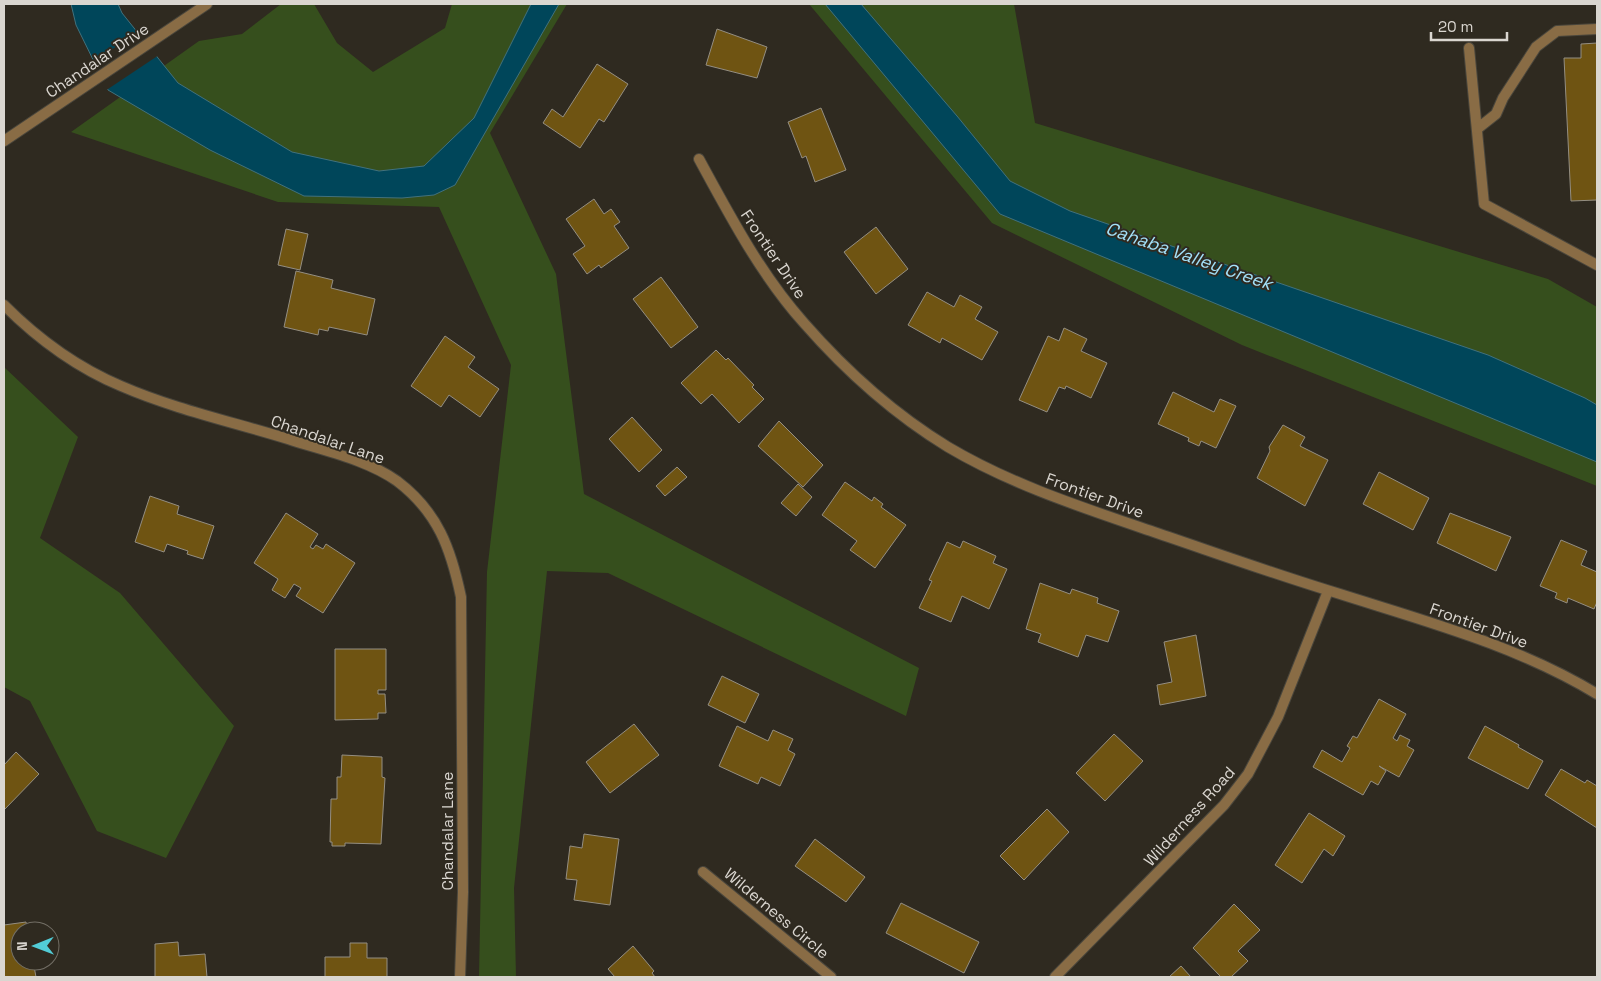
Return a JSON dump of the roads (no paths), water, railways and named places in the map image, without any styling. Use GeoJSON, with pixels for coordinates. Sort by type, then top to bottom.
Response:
{"type":"FeatureCollection","features":[{"type":"Feature","properties":{"kind":"street","name":"Chandalar Drive"},"geometry":{"type":"LineString","coordinates":[[4,142],[207,4]]}},
{"type":"Feature","properties":{"kind":"street"},"geometry":{"type":"LineString","coordinates":[[1477,129],[1496,114],[1503,98],[1536,47],[1558,31],[1597,29]]}},
{"type":"Feature","properties":{"kind":"street"},"geometry":{"type":"LineString","coordinates":[[1469,48],[1484,204],[1597,264]]}},
{"type":"Feature","properties":{"kind":"street","name":"Frontier Drive"},"geometry":{"type":"LineString","coordinates":[[699,159],[735,226],[770,280],[803,322],[872,391],[948,447],[1036,490],[1328,591],[1479,638],[1574,680],[1597,694]]}},
{"type":"Feature","properties":{"kind":"street","name":"Chandalar Lane"},"geometry":{"type":"LineString","coordinates":[[4,305],[33,332],[88,369],[122,387],[342,456],[383,472],[414,496],[443,533],[454,562],[461,597],[463,892],[460,977]]}},
{"type":"Feature","properties":{"kind":"street","name":"Wilderness Road"},"geometry":{"type":"LineString","coordinates":[[1055,977],[1224,805],[1248,774],[1278,717],[1328,591]]}},
{"type":"Feature","properties":{"kind":"street","name":"Wilderness Circle"},"geometry":{"type":"LineString","coordinates":[[703,872],[831,977]]}},
{"type":"Feature","properties":{"kind":"water"},"geometry":{"type":"Polygon","coordinates":[[[71,4],[118,4],[122,13],[178,83],[292,152],[379,171],[424,166],[474,118],[531,4],[559,4],[455,185],[434,195],[402,198],[304,196],[210,150],[108,90],[76,25],[71,4]]]}},
{"type":"Feature","properties":{"kind":"water","name":"Cahaba Valley Creek"},"geometry":{"type":"Polygon","coordinates":[[[825,4],[861,4],[1010,181],[1070,211],[1488,355],[1585,398],[1597,405],[1597,462],[1000,214],[825,4]]]}}]}
